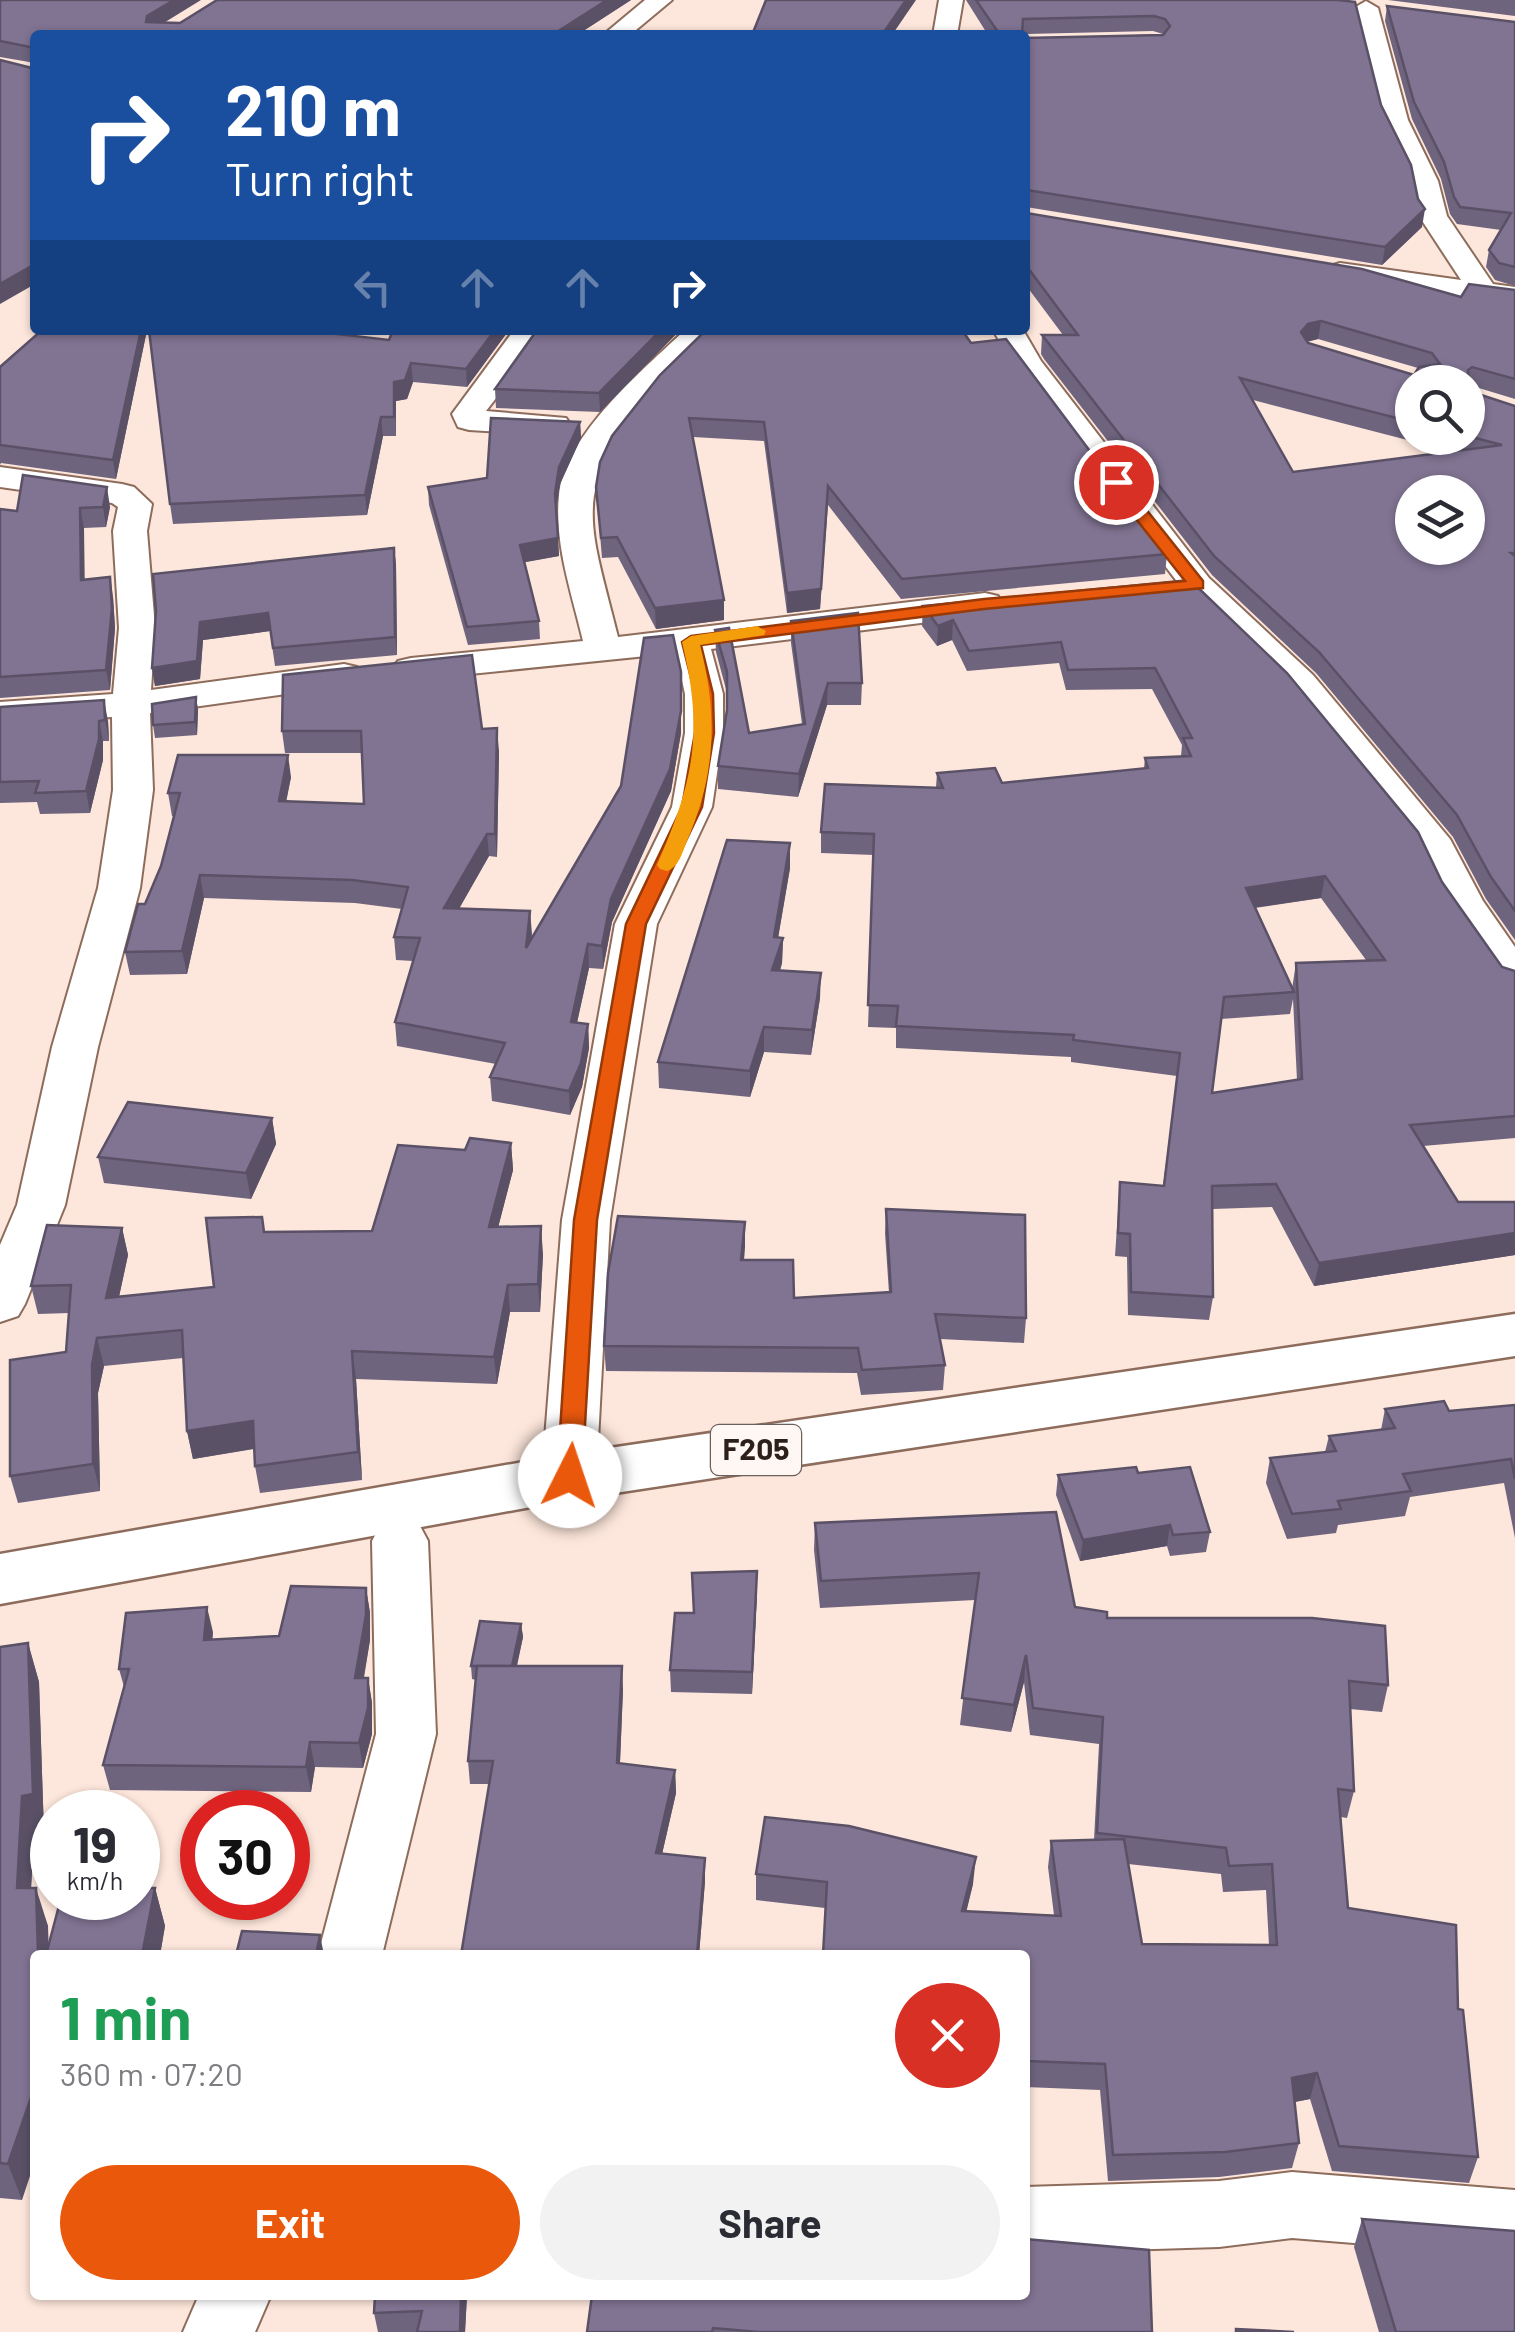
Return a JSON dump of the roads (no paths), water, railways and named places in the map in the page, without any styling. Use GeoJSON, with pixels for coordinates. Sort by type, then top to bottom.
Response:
{"type":"FeatureCollection","features":[{"type":"Feature","properties":{"kind":"main road","name":"F205"},"geometry":{"type":"LineString","coordinates":[[0,1579],[570,1476],[1515,1334]]}},
{"type":"Feature","properties":{"kind":"main road","name":"F205"},"geometry":{"type":"LineString","coordinates":[[0,1598],[400,1541],[868,1462],[1515,1362]]}},
{"type":"Feature","properties":{"kind":"street"},"geometry":{"type":"LineString","coordinates":[[621,30],[660,0]]}},
{"type":"Feature","properties":{"kind":"street"},"geometry":{"type":"LineString","coordinates":[[947,30],[950,0]]}},
{"type":"Feature","properties":{"kind":"street"},"geometry":{"type":"LineString","coordinates":[[1366,8],[1395,120],[1426,181],[1432,216],[1482,291]]}},
{"type":"Feature","properties":{"kind":"street"},"geometry":{"type":"LineString","coordinates":[[1315,268],[1515,296]]}},
{"type":"Feature","properties":{"kind":"street"},"geometry":{"type":"LineString","coordinates":[[527,335],[468,414],[469,420],[609,426]]}},
{"type":"Feature","properties":{"kind":"street"},"geometry":{"type":"LineString","coordinates":[[603,650],[576,524],[576,487],[609,426],[631,398],[697,335]]}},
{"type":"Feature","properties":{"kind":"street"},"geometry":{"type":"LineString","coordinates":[[1011,335],[1180,586],[1300,683],[1436,848],[1462,902],[1515,978]]}},
{"type":"Feature","properties":{"kind":"street"},"geometry":{"type":"LineString","coordinates":[[0,477],[122,494],[135,504],[130,531],[138,628],[130,704],[133,790],[118,888],[74,1047],[41,1205],[0,1304]]}},
{"type":"Feature","properties":{"kind":"street"},"geometry":{"type":"LineString","coordinates":[[0,712],[130,704],[320,677],[691,642],[1020,600]]}},
{"type":"Feature","properties":{"kind":"street"},"geometry":{"type":"LineString","coordinates":[[570,1476],[586,1220],[636,924],[692,807],[704,733],[704,694],[691,642]]}},
{"type":"Feature","properties":{"kind":"street"},"geometry":{"type":"LineString","coordinates":[[351,1950],[406,1734],[400,1541]]}},
{"type":"Feature","properties":{"kind":"street"},"geometry":{"type":"LineString","coordinates":[[1030,2220],[1219,2214],[1292,2205],[1515,2224]]}},
{"type":"Feature","properties":{"kind":"street"},"geometry":{"type":"LineString","coordinates":[[219,2332],[233,2300]]}}]}
